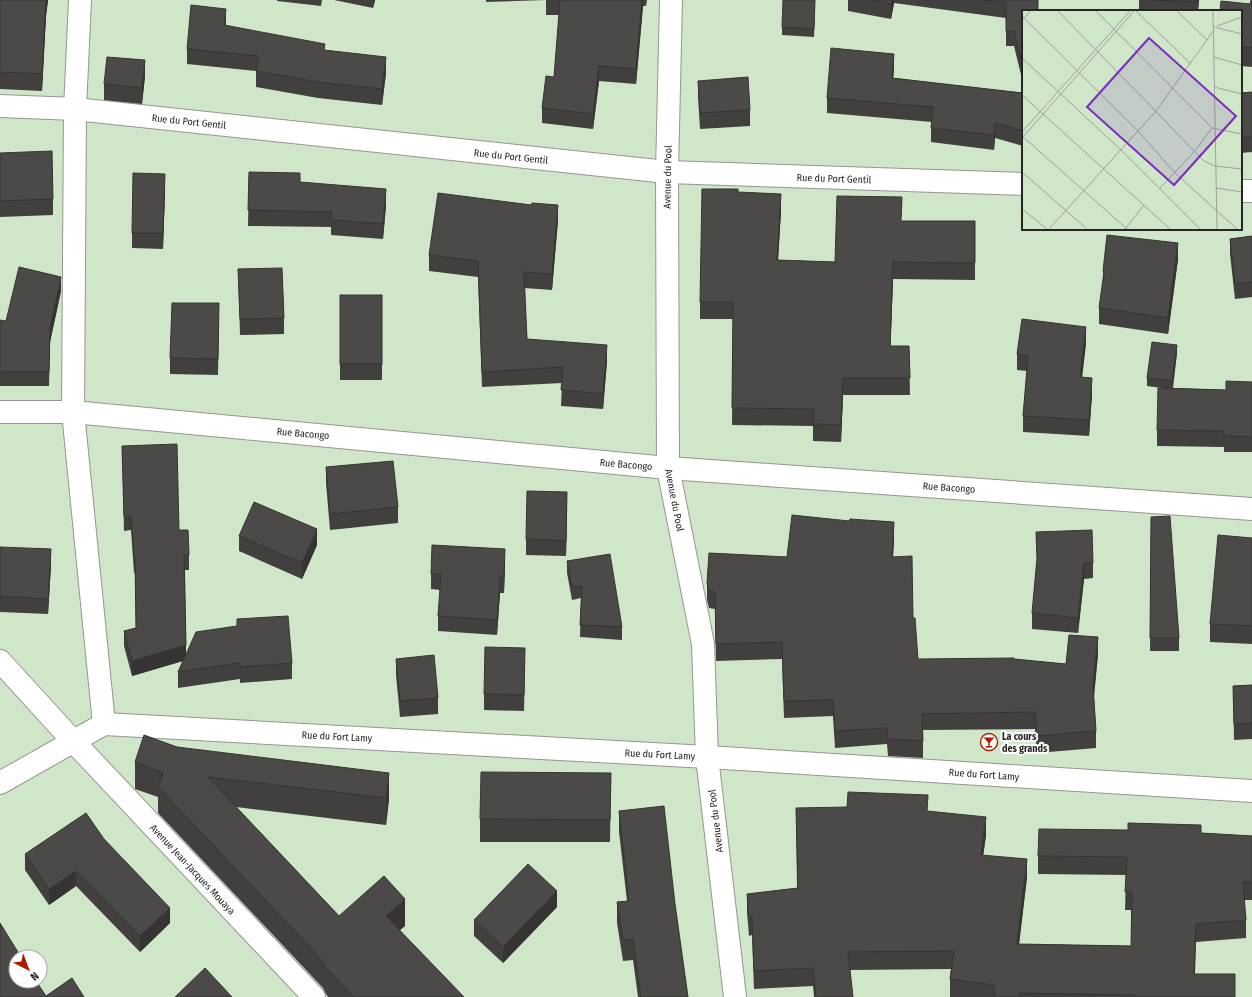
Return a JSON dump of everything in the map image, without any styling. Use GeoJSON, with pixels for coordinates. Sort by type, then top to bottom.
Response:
{"type":"FeatureCollection","features":[{"type":"Feature","properties":{"kind":"street"},"geometry":{"type":"LineString","coordinates":[[0,783],[104,724],[73,412],[75,109],[80,0]]}},
{"type":"Feature","properties":{"kind":"street","name":"Avenue du Pool"},"geometry":{"type":"LineString","coordinates":[[671,0],[667,172],[668,468],[703,644],[708,757],[735,997]]}},
{"type":"Feature","properties":{"kind":"street","name":"Rue du Port Gentil"},"geometry":{"type":"LineString","coordinates":[[0,106],[75,109],[667,172],[1022,184]]}},
{"type":"Feature","properties":{"kind":"street","name":"Rue Bacongo"},"geometry":{"type":"LineString","coordinates":[[0,412],[73,412],[668,468],[1252,509]]}},
{"type":"Feature","properties":{"kind":"street","name":"Avenue Jean-Jacques Mouaya"},"geometry":{"type":"LineString","coordinates":[[0,661],[73,742],[314,997]]}},
{"type":"Feature","properties":{"kind":"street","name":"Rue du Fort Lamy"},"geometry":{"type":"LineString","coordinates":[[104,724],[708,757],[1252,791]]}},
{"type":"Feature","properties":{"kind":"green space"},"geometry":{"type":"Polygon","coordinates":[[[0,0],[1252,0],[1252,997],[0,997],[0,0]]]}},
{"type":"Feature","properties":{"kind":"building"},"geometry":{"type":"Polygon","coordinates":[[[0,0],[46,0],[42,74],[0,72],[0,0]]]}},
{"type":"Feature","properties":{"kind":"building"},"geometry":{"type":"Polygon","coordinates":[[[560,0],[642,0],[636,69],[599,66],[593,114],[542,108],[546,76],[554,77],[560,0]]]}},
{"type":"Feature","properties":{"kind":"building"},"geometry":{"type":"Polygon","coordinates":[[[783,0],[815,0],[814,29],[782,27],[783,0]]]}},
{"type":"Feature","properties":{"kind":"building"},"geometry":{"type":"Polygon","coordinates":[[[871,0],[892,0],[891,4],[871,0]]]}},
{"type":"Feature","properties":{"kind":"building"},"geometry":{"type":"Polygon","coordinates":[[[982,0],[1038,0],[1038,10],[1022,10],[1022,64],[1014,31],[1006,31],[1006,3],[982,0]]]}},
{"type":"Feature","properties":{"kind":"building"},"geometry":{"type":"Polygon","coordinates":[[[1149,0],[1198,0],[1198,2],[1149,0]]]}},
{"type":"Feature","properties":{"kind":"building"},"geometry":{"type":"Polygon","coordinates":[[[1252,0],[1252,48],[1242,47],[1242,10],[1220,10],[1221,1],[1250,4],[1252,0]]]}},
{"type":"Feature","properties":{"kind":"building"},"geometry":{"type":"Polygon","coordinates":[[[191,5],[226,9],[224,25],[325,44],[324,50],[386,57],[382,89],[318,82],[256,71],[259,56],[187,49],[191,5]]]}},
{"type":"Feature","properties":{"kind":"building"},"geometry":{"type":"Polygon","coordinates":[[[831,48],[894,54],[892,78],[1022,93],[1022,131],[995,123],[994,135],[931,128],[933,107],[827,98],[831,48]]]}},
{"type":"Feature","properties":{"kind":"building"},"geometry":{"type":"Polygon","coordinates":[[[107,57],[145,60],[142,88],[104,84],[107,57]]]}},
{"type":"Feature","properties":{"kind":"building"},"geometry":{"type":"Polygon","coordinates":[[[748,77],[750,110],[700,113],[698,81],[748,77]]]}},
{"type":"Feature","properties":{"kind":"building"},"geometry":{"type":"Polygon","coordinates":[[[1252,92],[1252,137],[1242,137],[1242,93],[1252,92]]]}},
{"type":"Feature","properties":{"kind":"building"},"geometry":{"type":"Polygon","coordinates":[[[52,151],[53,199],[0,201],[0,153],[52,151]]]}},
{"type":"Feature","properties":{"kind":"building"},"geometry":{"type":"Polygon","coordinates":[[[249,172],[300,173],[300,182],[386,189],[383,224],[331,220],[332,212],[248,210],[249,172]]]}},
{"type":"Feature","properties":{"kind":"building"},"geometry":{"type":"Polygon","coordinates":[[[133,173],[165,174],[163,233],[132,233],[133,173]]]}},
{"type":"Feature","properties":{"kind":"building"},"geometry":{"type":"Polygon","coordinates":[[[702,189],[738,189],[738,192],[781,194],[777,260],[835,262],[837,196],[902,197],[901,221],[975,221],[975,263],[893,262],[890,346],[909,346],[910,378],[843,378],[841,425],[813,424],[814,409],[732,408],[733,302],[700,302],[702,189]]]}},
{"type":"Feature","properties":{"kind":"building"},"geometry":{"type":"Polygon","coordinates":[[[438,193],[531,205],[532,203],[558,205],[552,274],[524,272],[527,339],[607,345],[603,394],[561,390],[563,367],[482,372],[478,261],[429,255],[438,193]]]}},
{"type":"Feature","properties":{"kind":"building"},"geometry":{"type":"Polygon","coordinates":[[[1107,235],[1178,243],[1168,318],[1099,308],[1107,235]]]}},
{"type":"Feature","properties":{"kind":"building"},"geometry":{"type":"Polygon","coordinates":[[[1252,236],[1252,282],[1235,284],[1230,239],[1252,236]]]}},
{"type":"Feature","properties":{"kind":"building"},"geometry":{"type":"Polygon","coordinates":[[[19,267],[61,277],[50,328],[49,372],[0,372],[0,320],[6,321],[19,267]]]}},
{"type":"Feature","properties":{"kind":"building"},"geometry":{"type":"Polygon","coordinates":[[[282,268],[284,318],[240,319],[238,269],[282,268]]]}},
{"type":"Feature","properties":{"kind":"building"},"geometry":{"type":"Polygon","coordinates":[[[340,295],[382,295],[382,364],[340,364],[340,295]]]}},
{"type":"Feature","properties":{"kind":"building"},"geometry":{"type":"Polygon","coordinates":[[[172,303],[219,303],[218,359],[170,358],[172,303]]]}},
{"type":"Feature","properties":{"kind":"building"},"geometry":{"type":"Polygon","coordinates":[[[1022,319],[1086,327],[1080,377],[1092,378],[1089,420],[1023,416],[1028,356],[1017,354],[1022,319]]]}},
{"type":"Feature","properties":{"kind":"building"},"geometry":{"type":"Polygon","coordinates":[[[1152,342],[1177,345],[1172,381],[1147,378],[1152,342]]]}},
{"type":"Feature","properties":{"kind":"building"},"geometry":{"type":"Polygon","coordinates":[[[1226,381],[1252,382],[1252,437],[1224,436],[1224,431],[1157,430],[1158,388],[1226,390],[1226,381]]]}},
{"type":"Feature","properties":{"kind":"building"},"geometry":{"type":"Polygon","coordinates":[[[177,444],[179,530],[188,530],[189,555],[184,555],[186,645],[132,661],[124,631],[136,628],[135,558],[131,516],[124,516],[122,446],[177,444]]]}},
{"type":"Feature","properties":{"kind":"building"},"geometry":{"type":"Polygon","coordinates":[[[393,461],[398,507],[330,514],[326,467],[393,461]]]}},
{"type":"Feature","properties":{"kind":"building"},"geometry":{"type":"Polygon","coordinates":[[[527,491],[567,492],[566,541],[526,539],[527,491]]]}},
{"type":"Feature","properties":{"kind":"building"},"geometry":{"type":"Polygon","coordinates":[[[254,502],[317,529],[302,563],[239,536],[254,502]]]}},
{"type":"Feature","properties":{"kind":"building"},"geometry":{"type":"Polygon","coordinates":[[[792,515],[849,521],[850,519],[894,522],[892,557],[912,556],[913,618],[915,618],[918,659],[1014,658],[1066,664],[1069,635],[1098,637],[1093,686],[1096,731],[1037,736],[1035,712],[922,714],[923,741],[888,739],[887,728],[835,731],[833,700],[784,701],[782,642],[716,644],[715,592],[709,591],[707,583],[709,553],[787,557],[792,515]]]}},
{"type":"Feature","properties":{"kind":"building"},"geometry":{"type":"Polygon","coordinates":[[[1170,516],[1179,638],[1150,638],[1151,517],[1170,516]]]}},
{"type":"Feature","properties":{"kind":"building"},"geometry":{"type":"Polygon","coordinates":[[[1092,530],[1093,563],[1084,563],[1078,618],[1032,613],[1037,558],[1036,532],[1092,530]]]}},
{"type":"Feature","properties":{"kind":"building"},"geometry":{"type":"Polygon","coordinates":[[[1218,535],[1252,538],[1252,626],[1210,624],[1218,535]]]}},
{"type":"Feature","properties":{"kind":"building"},"geometry":{"type":"Polygon","coordinates":[[[432,545],[505,549],[504,577],[500,577],[497,620],[438,616],[441,574],[431,574],[432,545]]]}},
{"type":"Feature","properties":{"kind":"building"},"geometry":{"type":"Polygon","coordinates":[[[0,547],[51,549],[48,599],[0,596],[0,547]]]}},
{"type":"Feature","properties":{"kind":"building"},"geometry":{"type":"Polygon","coordinates":[[[610,554],[622,627],[580,625],[582,586],[572,587],[567,561],[610,554]]]}},
{"type":"Feature","properties":{"kind":"building"},"geometry":{"type":"Polygon","coordinates":[[[288,616],[292,663],[240,667],[240,663],[178,672],[196,632],[237,626],[237,619],[288,616]]]}},
{"type":"Feature","properties":{"kind":"building"},"geometry":{"type":"Polygon","coordinates":[[[485,647],[525,648],[524,695],[484,694],[485,647]]]}},
{"type":"Feature","properties":{"kind":"building"},"geometry":{"type":"Polygon","coordinates":[[[434,655],[438,698],[400,701],[396,659],[434,655]]]}},
{"type":"Feature","properties":{"kind":"building"},"geometry":{"type":"Polygon","coordinates":[[[1252,685],[1252,723],[1234,724],[1233,686],[1252,685]]]}},
{"type":"Feature","properties":{"kind":"building"},"geometry":{"type":"Polygon","coordinates":[[[144,735],[177,747],[389,773],[386,798],[208,777],[339,916],[384,876],[405,899],[386,916],[464,997],[354,997],[326,968],[323,962],[307,944],[158,787],[163,773],[135,762],[144,735]]]}},
{"type":"Feature","properties":{"kind":"building"},"geometry":{"type":"Polygon","coordinates":[[[481,772],[611,773],[610,820],[480,819],[481,772]]]}},
{"type":"Feature","properties":{"kind":"building"},"geometry":{"type":"Polygon","coordinates":[[[848,792],[928,795],[927,811],[986,817],[981,855],[1027,859],[1017,944],[1131,946],[1132,892],[1125,892],[1127,857],[1038,856],[1039,829],[1128,830],[1128,823],[1201,825],[1201,833],[1252,836],[1252,882],[1243,882],[1246,920],[1196,924],[1194,974],[1235,974],[1235,997],[1135,997],[1135,995],[1019,993],[1019,997],[995,997],[994,985],[950,979],[954,951],[848,952],[853,997],[816,997],[813,968],[754,971],[752,917],[749,918],[747,894],[798,888],[796,808],[847,807],[848,792]]]}},
{"type":"Feature","properties":{"kind":"building"},"geometry":{"type":"Polygon","coordinates":[[[664,806],[675,904],[688,997],[641,997],[633,939],[623,940],[617,902],[629,901],[619,811],[664,806]]]}},
{"type":"Feature","properties":{"kind":"building"},"geometry":{"type":"Polygon","coordinates":[[[86,813],[104,839],[170,908],[140,936],[76,871],[49,889],[25,854],[86,813]]]}},
{"type":"Feature","properties":{"kind":"building"},"geometry":{"type":"Polygon","coordinates":[[[528,864],[557,891],[503,947],[474,920],[528,864]]]}},
{"type":"Feature","properties":{"kind":"building"},"geometry":{"type":"Polygon","coordinates":[[[0,923],[16,949],[8,949],[8,989],[41,989],[46,996],[72,978],[84,997],[0,997],[0,923]]]}},
{"type":"Feature","properties":{"kind":"building"},"geometry":{"type":"Polygon","coordinates":[[[205,968],[232,997],[175,997],[205,968]]]}},
{"type":"Feature","properties":{"kind":"place","name":"La cours des grands"},"geometry":{"type":"Point","coordinates":[989,742]}}]}
